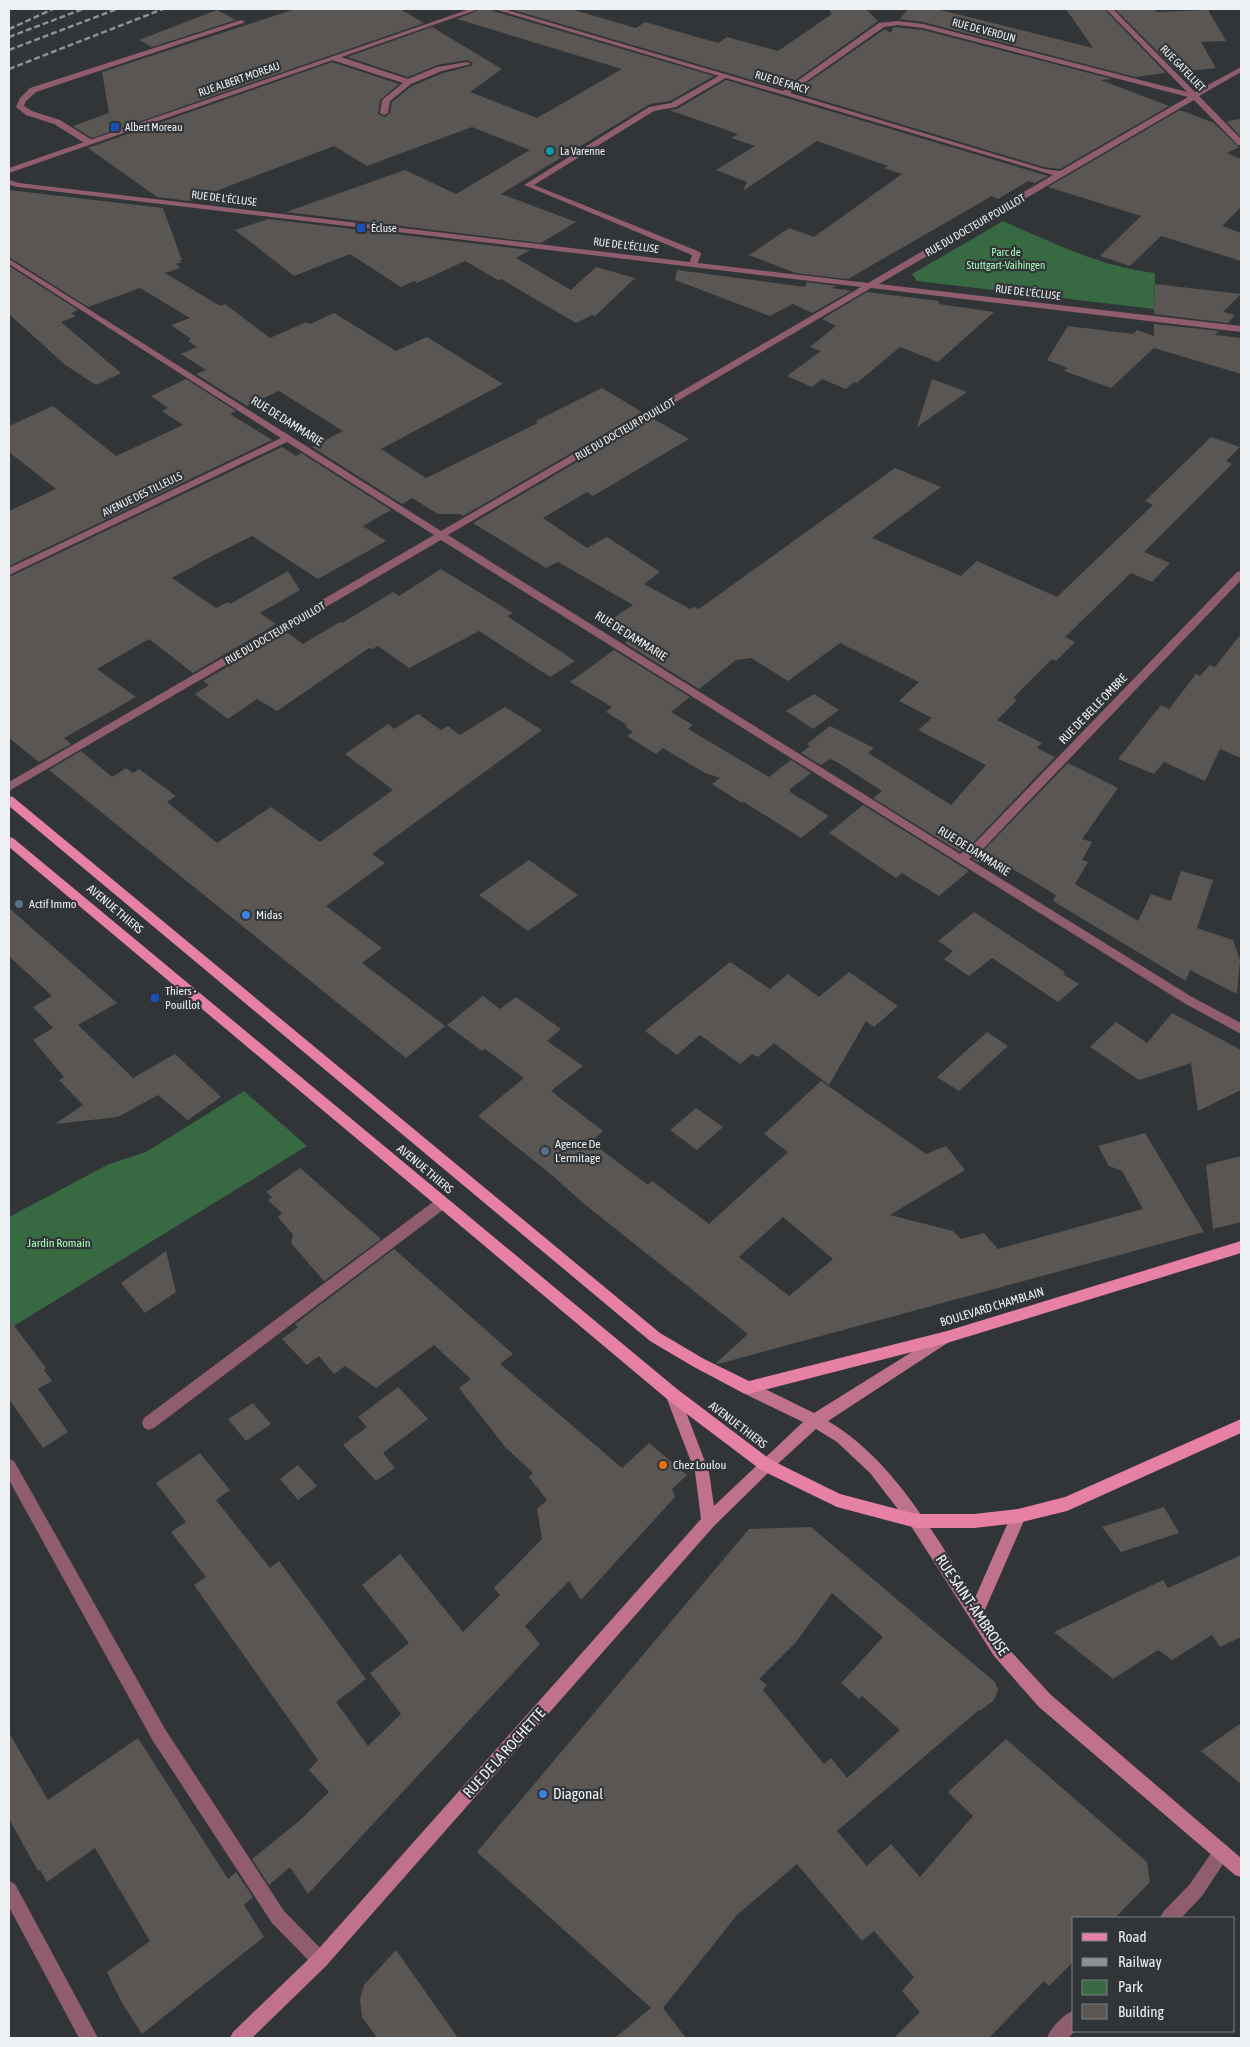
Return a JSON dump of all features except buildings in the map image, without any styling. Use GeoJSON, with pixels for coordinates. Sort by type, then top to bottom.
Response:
{"type":"FeatureCollection","features":[{"type":"Feature","properties":{"kind":"main road","name":"AVENUE THIERS"},"geometry":{"type":"LineString","coordinates":[[9,800],[655,1337],[699,1363],[748,1388]]}},
{"type":"Feature","properties":{"kind":"main road","name":"AVENUE THIERS"},"geometry":{"type":"LineString","coordinates":[[9,840],[672,1394],[766,1465],[837,1500],[916,1521]]}},
{"type":"Feature","properties":{"kind":"main road","name":"BOULEVARD CHAMBLAIN"},"geometry":{"type":"LineString","coordinates":[[748,1388],[946,1337],[1241,1247]]}},
{"type":"Feature","properties":{"kind":"main road","name":"RUE DE LA ROCHETTE"},"geometry":{"type":"LineString","coordinates":[[239,2038],[320,1960],[709,1521],[766,1465],[815,1421],[946,1337]]}},
{"type":"Feature","properties":{"kind":"main road","name":"RUE SAINT-AMBROISE"},"geometry":{"type":"LineString","coordinates":[[748,1388],[815,1421],[842,1437],[875,1468],[916,1521],[1000,1651],[1045,1701],[1241,1869]]}},
{"type":"Feature","properties":{"kind":"main road"},"geometry":{"type":"LineString","coordinates":[[672,1394],[702,1472],[709,1521]]}},
{"type":"Feature","properties":{"kind":"main road"},"geometry":{"type":"LineString","coordinates":[[916,1521],[974,1521],[1018,1516],[1067,1504],[1241,1426]]}},
{"type":"Feature","properties":{"kind":"main road"},"geometry":{"type":"LineString","coordinates":[[976,1613],[1018,1516]]}},
{"type":"Feature","properties":{"kind":"street","name":"RUE ALBERT MOREAU"},"geometry":{"type":"LineString","coordinates":[[9,170],[476,9]]}},
{"type":"Feature","properties":{"kind":"street","name":"RUE DE FARCY"},"geometry":{"type":"LineString","coordinates":[[497,9],[1061,174]]}},
{"type":"Feature","properties":{"kind":"street","name":"RUE GATELLIET"},"geometry":{"type":"LineString","coordinates":[[1109,9],[1241,143]]}},
{"type":"Feature","properties":{"kind":"street"},"geometry":{"type":"LineString","coordinates":[[90,142],[57,122],[29,113],[20,107],[23,100],[33,90],[241,22]]}},
{"type":"Feature","properties":{"kind":"street","name":"RUE DE VERDUN"},"geometry":{"type":"LineString","coordinates":[[784,94],[882,25],[898,24],[923,26],[1182,94],[1196,96]]}},
{"type":"Feature","properties":{"kind":"street"},"geometry":{"type":"LineString","coordinates":[[335,58],[408,82]]}},
{"type":"Feature","properties":{"kind":"street"},"geometry":{"type":"LineString","coordinates":[[384,113],[386,100],[408,82],[440,69],[467,64]]}},
{"type":"Feature","properties":{"kind":"street","name":"RUE DU DOCTEUR POUILLOT"},"geometry":{"type":"LineString","coordinates":[[9,787],[1241,69]]}},
{"type":"Feature","properties":{"kind":"street"},"geometry":{"type":"LineString","coordinates":[[693,264],[697,254],[528,186],[652,109],[673,105],[725,76]]}},
{"type":"Feature","properties":{"kind":"street","name":"RUE DE L'ÉCLUSE"},"geometry":{"type":"LineString","coordinates":[[9,182],[18,185],[850,284],[872,284],[1241,329]]}},
{"type":"Feature","properties":{"kind":"street","name":"RUE DE DAMMARIE"},"geometry":{"type":"LineString","coordinates":[[9,261],[442,536],[1180,995],[1241,1028]]}},
{"type":"Feature","properties":{"kind":"street","name":"AVENUE DES TILLEULS"},"geometry":{"type":"LineString","coordinates":[[9,572],[287,438]]}},
{"type":"Feature","properties":{"kind":"street","name":"RUE DE BELLE OMBRE"},"geometry":{"type":"LineString","coordinates":[[961,859],[977,848],[1241,574]]}},
{"type":"Feature","properties":{"kind":"street"},"geometry":{"type":"LineString","coordinates":[[149,1423],[442,1203]]}},
{"type":"Feature","properties":{"kind":"street"},"geometry":{"type":"LineString","coordinates":[[9,1466],[159,1735],[278,1917],[320,1960]]}},
{"type":"Feature","properties":{"kind":"street"},"geometry":{"type":"LineString","coordinates":[[1170,1917],[1196,1890],[1222,1852]]}},
{"type":"Feature","properties":{"kind":"street"},"geometry":{"type":"LineString","coordinates":[[9,1890],[89,2038]]}},
{"type":"Feature","properties":{"kind":"street"},"geometry":{"type":"LineString","coordinates":[[1056,2038],[1072,2021]]}},
{"type":"Feature","properties":{"kind":"green space","name":"Parc de Stuttgart-Vaihingen"},"geometry":{"type":"Polygon","coordinates":[[[1003,221],[1096,260],[1155,273],[1154,309],[917,281],[912,274],[1003,221]]]}},
{"type":"Feature","properties":{"kind":"green space","name":"Jardin Romain"},"geometry":{"type":"Polygon","coordinates":[[[244,1091],[307,1146],[9,1329],[9,1217],[109,1164],[146,1152],[244,1091]]]}},
{"type":"Feature","properties":{"kind":"railway"},"geometry":{"type":"LineString","coordinates":[[9,29],[53,9]]}},
{"type":"Feature","properties":{"kind":"railway"},"geometry":{"type":"LineString","coordinates":[[9,37],[83,9]]}},
{"type":"Feature","properties":{"kind":"railway"},"geometry":{"type":"LineString","coordinates":[[9,50],[117,9]]}},
{"type":"Feature","properties":{"kind":"railway"},"geometry":{"type":"LineString","coordinates":[[9,69],[163,9]]}},
{"type":"Feature","properties":{"kind":"place","name":"Albert Moreau"},"geometry":{"type":"Point","coordinates":[115,127]}},
{"type":"Feature","properties":{"kind":"place","name":"La Varenne"},"geometry":{"type":"Point","coordinates":[550,151]}},
{"type":"Feature","properties":{"kind":"place","name":"Écluse"},"geometry":{"type":"Point","coordinates":[361,228]}},
{"type":"Feature","properties":{"kind":"place","name":"Actif Immo"},"geometry":{"type":"Point","coordinates":[19,904]}},
{"type":"Feature","properties":{"kind":"place","name":"Midas"},"geometry":{"type":"Point","coordinates":[246,915]}},
{"type":"Feature","properties":{"kind":"place","name":"Thiers - Pouillot"},"geometry":{"type":"Point","coordinates":[155,998]}},
{"type":"Feature","properties":{"kind":"place","name":"Agence De L'ermitage"},"geometry":{"type":"Point","coordinates":[545,1151]}},
{"type":"Feature","properties":{"kind":"place","name":"Chez Loulou"},"geometry":{"type":"Point","coordinates":[663,1465]}},
{"type":"Feature","properties":{"kind":"place","name":"Diagonal"},"geometry":{"type":"Point","coordinates":[543,1794]}}]}
